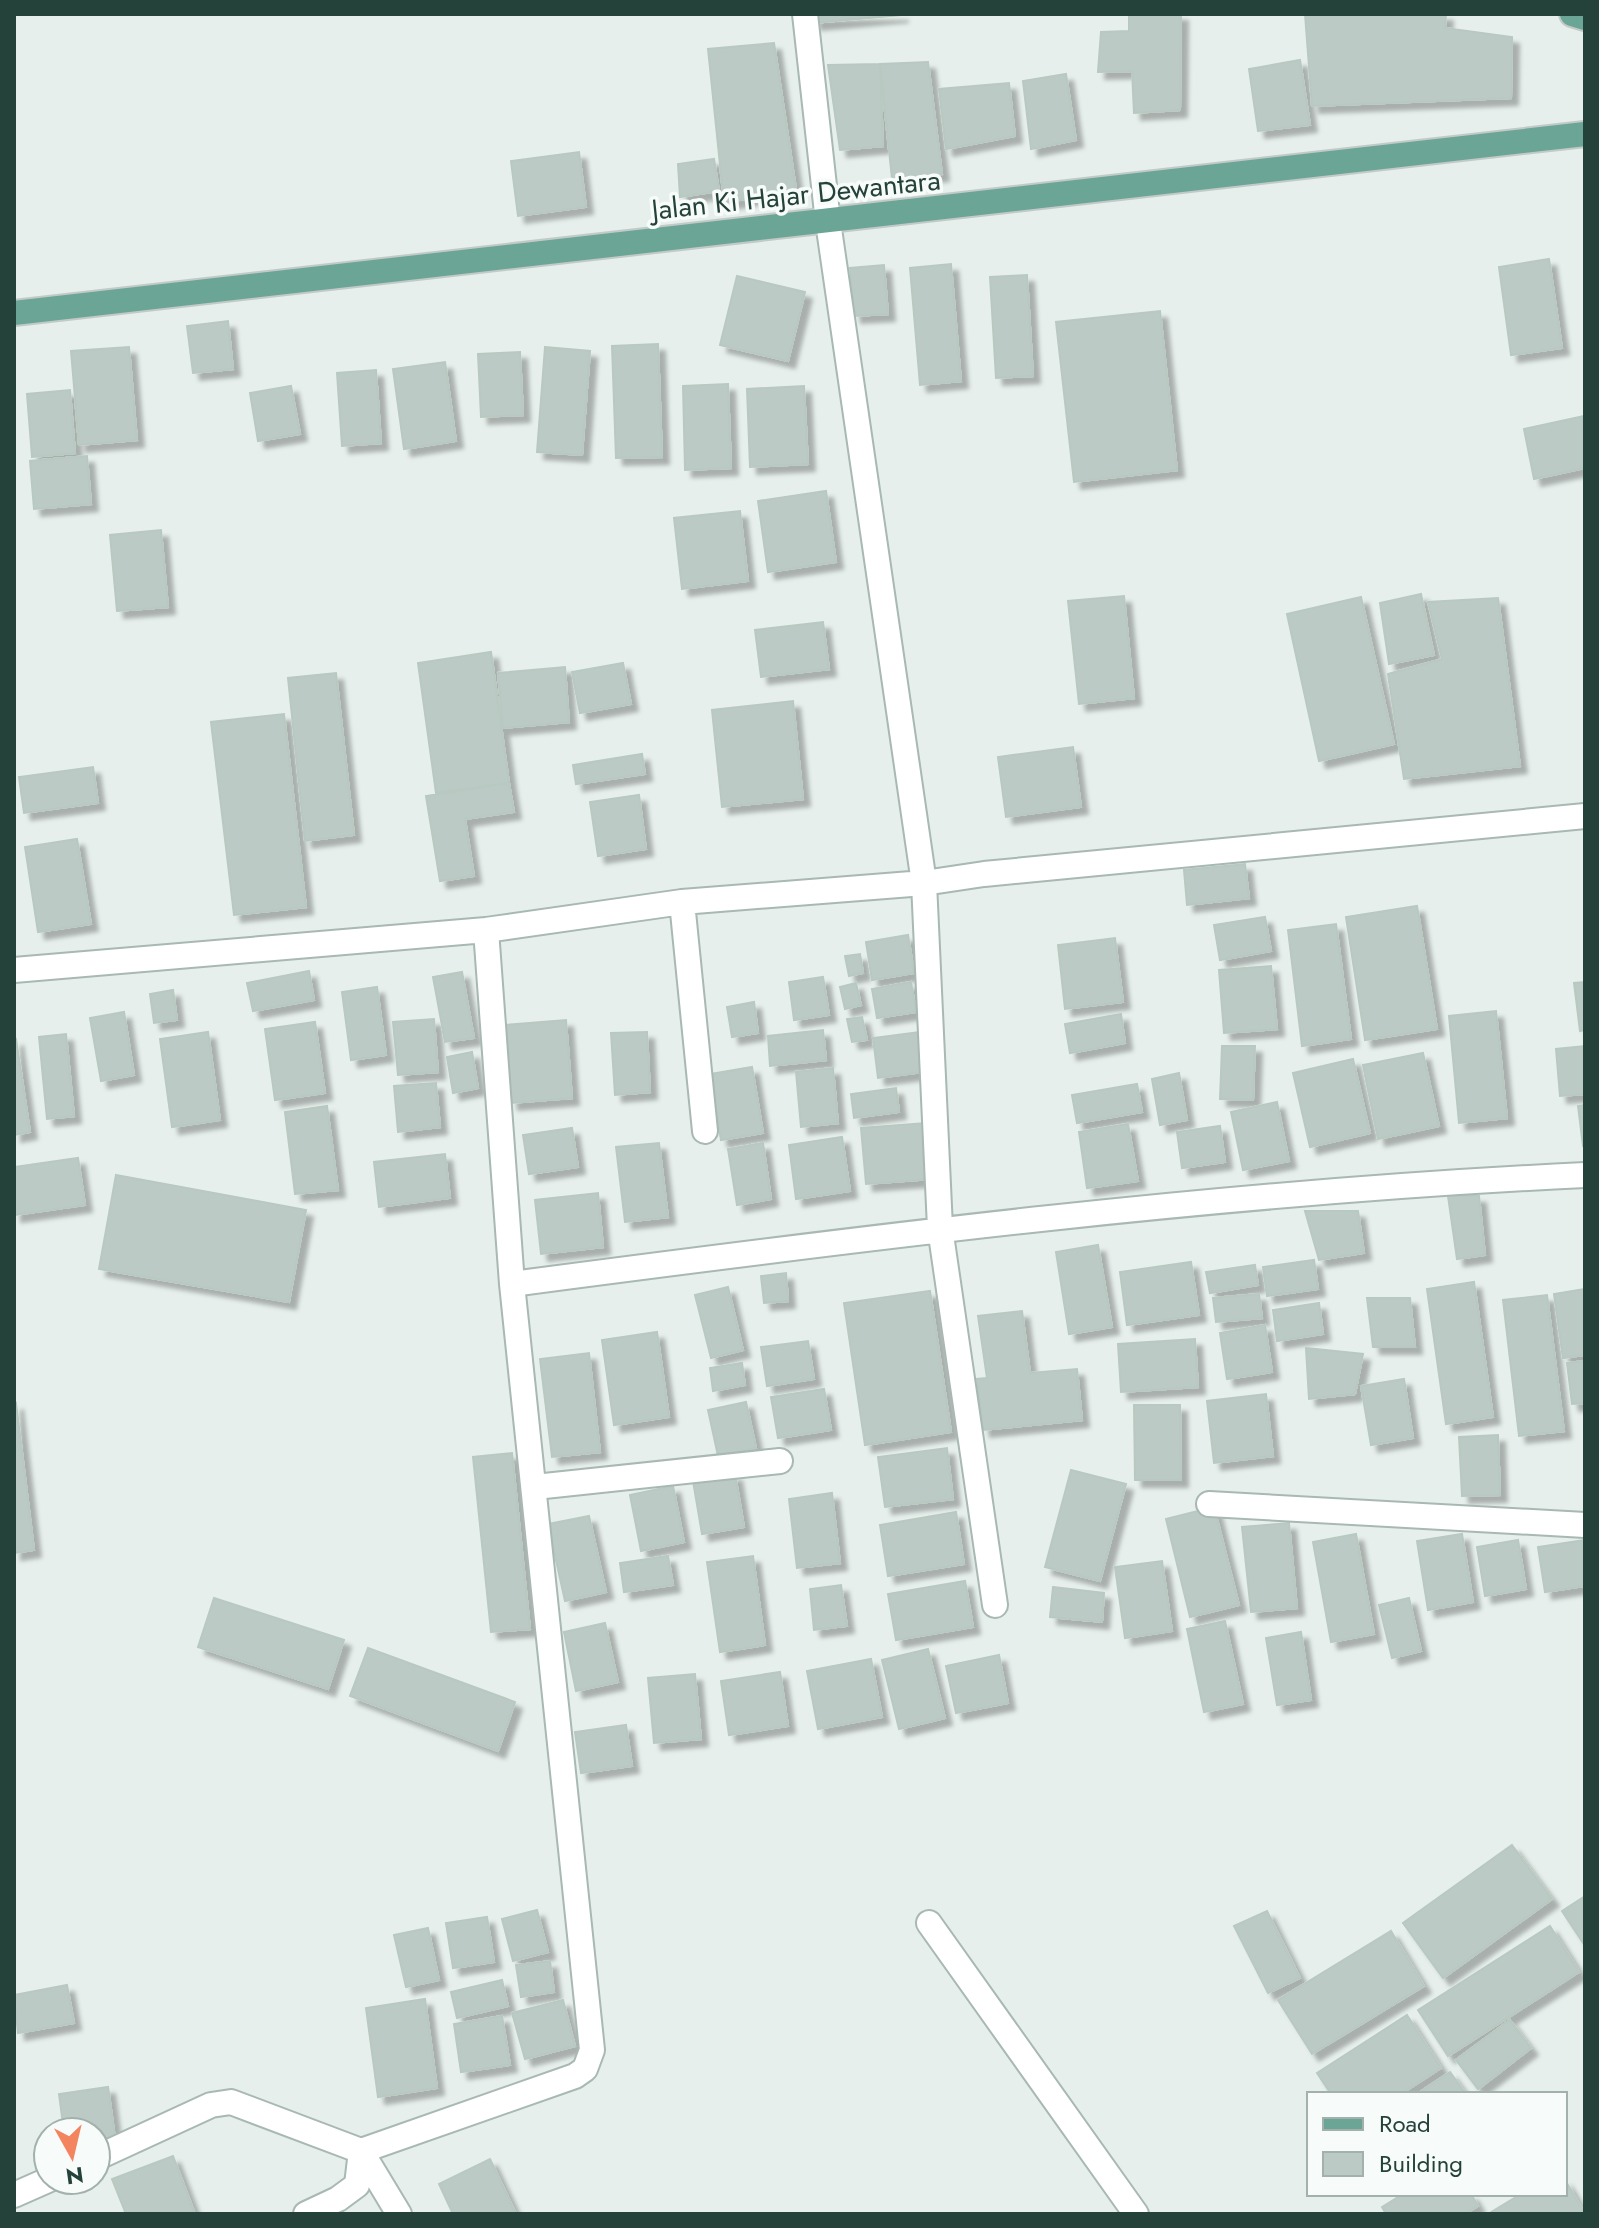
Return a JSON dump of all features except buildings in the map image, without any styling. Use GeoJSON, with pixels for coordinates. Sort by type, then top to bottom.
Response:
{"type":"FeatureCollection","features":[{"type":"Feature","properties":{"kind":"main road"},"geometry":{"type":"LineString","coordinates":[[1572,14],[1585,18]]}},
{"type":"Feature","properties":{"kind":"main road","name":"Jalan Ki Hajar Dewantara"},"geometry":{"type":"LineString","coordinates":[[14,313],[1585,134]]}},
{"type":"Feature","properties":{"kind":"street"},"geometry":{"type":"LineString","coordinates":[[805,14],[828,222],[924,883],[940,1228],[995,1605]]}},
{"type":"Feature","properties":{"kind":"street"},"geometry":{"type":"LineString","coordinates":[[14,970],[486,930],[682,902],[924,883],[984,874],[1585,816]]}},
{"type":"Feature","properties":{"kind":"street"},"geometry":{"type":"LineString","coordinates":[[682,902],[705,1131]]}},
{"type":"Feature","properties":{"kind":"street"},"geometry":{"type":"LineString","coordinates":[[361,2151],[575,2076],[590,2060],[591,2035],[512,1284],[486,930]]}},
{"type":"Feature","properties":{"kind":"street"},"geometry":{"type":"LineString","coordinates":[[512,1284],[940,1228],[1245,1197],[1585,1175]]}},
{"type":"Feature","properties":{"kind":"street"},"geometry":{"type":"LineString","coordinates":[[535,1487],[780,1461]]}},
{"type":"Feature","properties":{"kind":"street"},"geometry":{"type":"LineString","coordinates":[[1209,1504],[1585,1525]]}},
{"type":"Feature","properties":{"kind":"street"},"geometry":{"type":"LineString","coordinates":[[929,1923],[1136,2214]]}},
{"type":"Feature","properties":{"kind":"street"},"geometry":{"type":"LineString","coordinates":[[112,2151],[211,2105],[231,2102],[361,2151],[399,2214]]}},
{"type":"Feature","properties":{"kind":"street"},"geometry":{"type":"LineString","coordinates":[[306,2214],[338,2199],[357,2185],[361,2151]]}}]}
